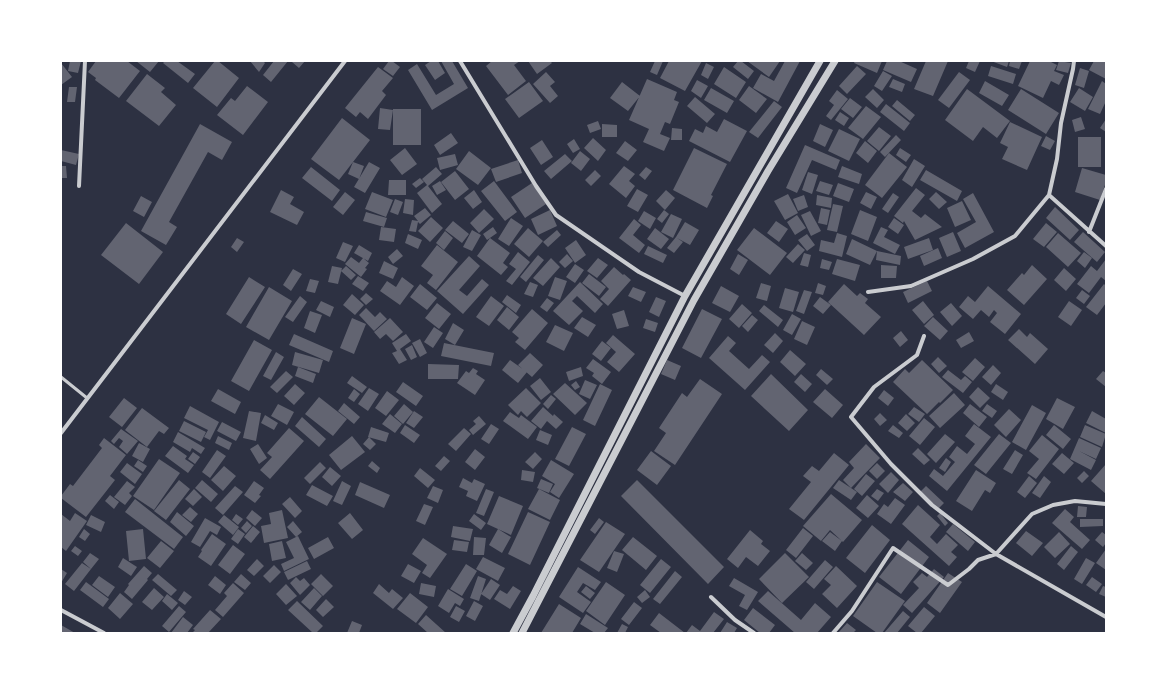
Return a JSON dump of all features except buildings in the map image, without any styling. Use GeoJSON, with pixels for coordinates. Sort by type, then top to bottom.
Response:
{"type":"FeatureCollection","features":[{"type":"Feature","properties":{"kind":"street"},"geometry":{"type":"LineString","coordinates":[[79,186],[85,61]]}},
{"type":"Feature","properties":{"kind":"street"},"geometry":{"type":"LineString","coordinates":[[61,433],[345,61]]}},
{"type":"Feature","properties":{"kind":"street"},"geometry":{"type":"LineString","coordinates":[[460,61],[536,186],[556,215],[639,272],[685,296]]}},
{"type":"Feature","properties":{"kind":"street"},"geometry":{"type":"LineString","coordinates":[[513,633],[685,296],[820,61]]}},
{"type":"Feature","properties":{"kind":"street"},"geometry":{"type":"LineString","coordinates":[[522,633],[694,300],[768,171],[835,61]]}},
{"type":"Feature","properties":{"kind":"street"},"geometry":{"type":"LineString","coordinates":[[868,292],[911,286],[973,259],[1015,236],[1049,195],[1057,159],[1061,123],[1074,61]]}},
{"type":"Feature","properties":{"kind":"street"},"geometry":{"type":"LineString","coordinates":[[1089,232],[1106,189]]}},
{"type":"Feature","properties":{"kind":"street"},"geometry":{"type":"LineString","coordinates":[[1049,195],[1106,246]]}},
{"type":"Feature","properties":{"kind":"street"},"geometry":{"type":"LineString","coordinates":[[924,336],[917,355],[874,387],[851,417],[891,464],[932,505],[996,554],[1106,617]]}},
{"type":"Feature","properties":{"kind":"street"},"geometry":{"type":"LineString","coordinates":[[833,633],[852,611],[893,548],[948,585],[970,569],[978,560],[996,554],[1032,514],[1052,505],[1075,501],[1106,504]]}},
{"type":"Feature","properties":{"kind":"street"},"geometry":{"type":"LineString","coordinates":[[711,598],[735,620],[754,633]]}},
{"type":"Feature","properties":{"kind":"street"},"geometry":{"type":"LineString","coordinates":[[61,610],[104,633]]}},
{"type":"Feature","properties":{"kind":"lane"},"geometry":{"type":"LineString","coordinates":[[61,377],[88,398]]}}]}
